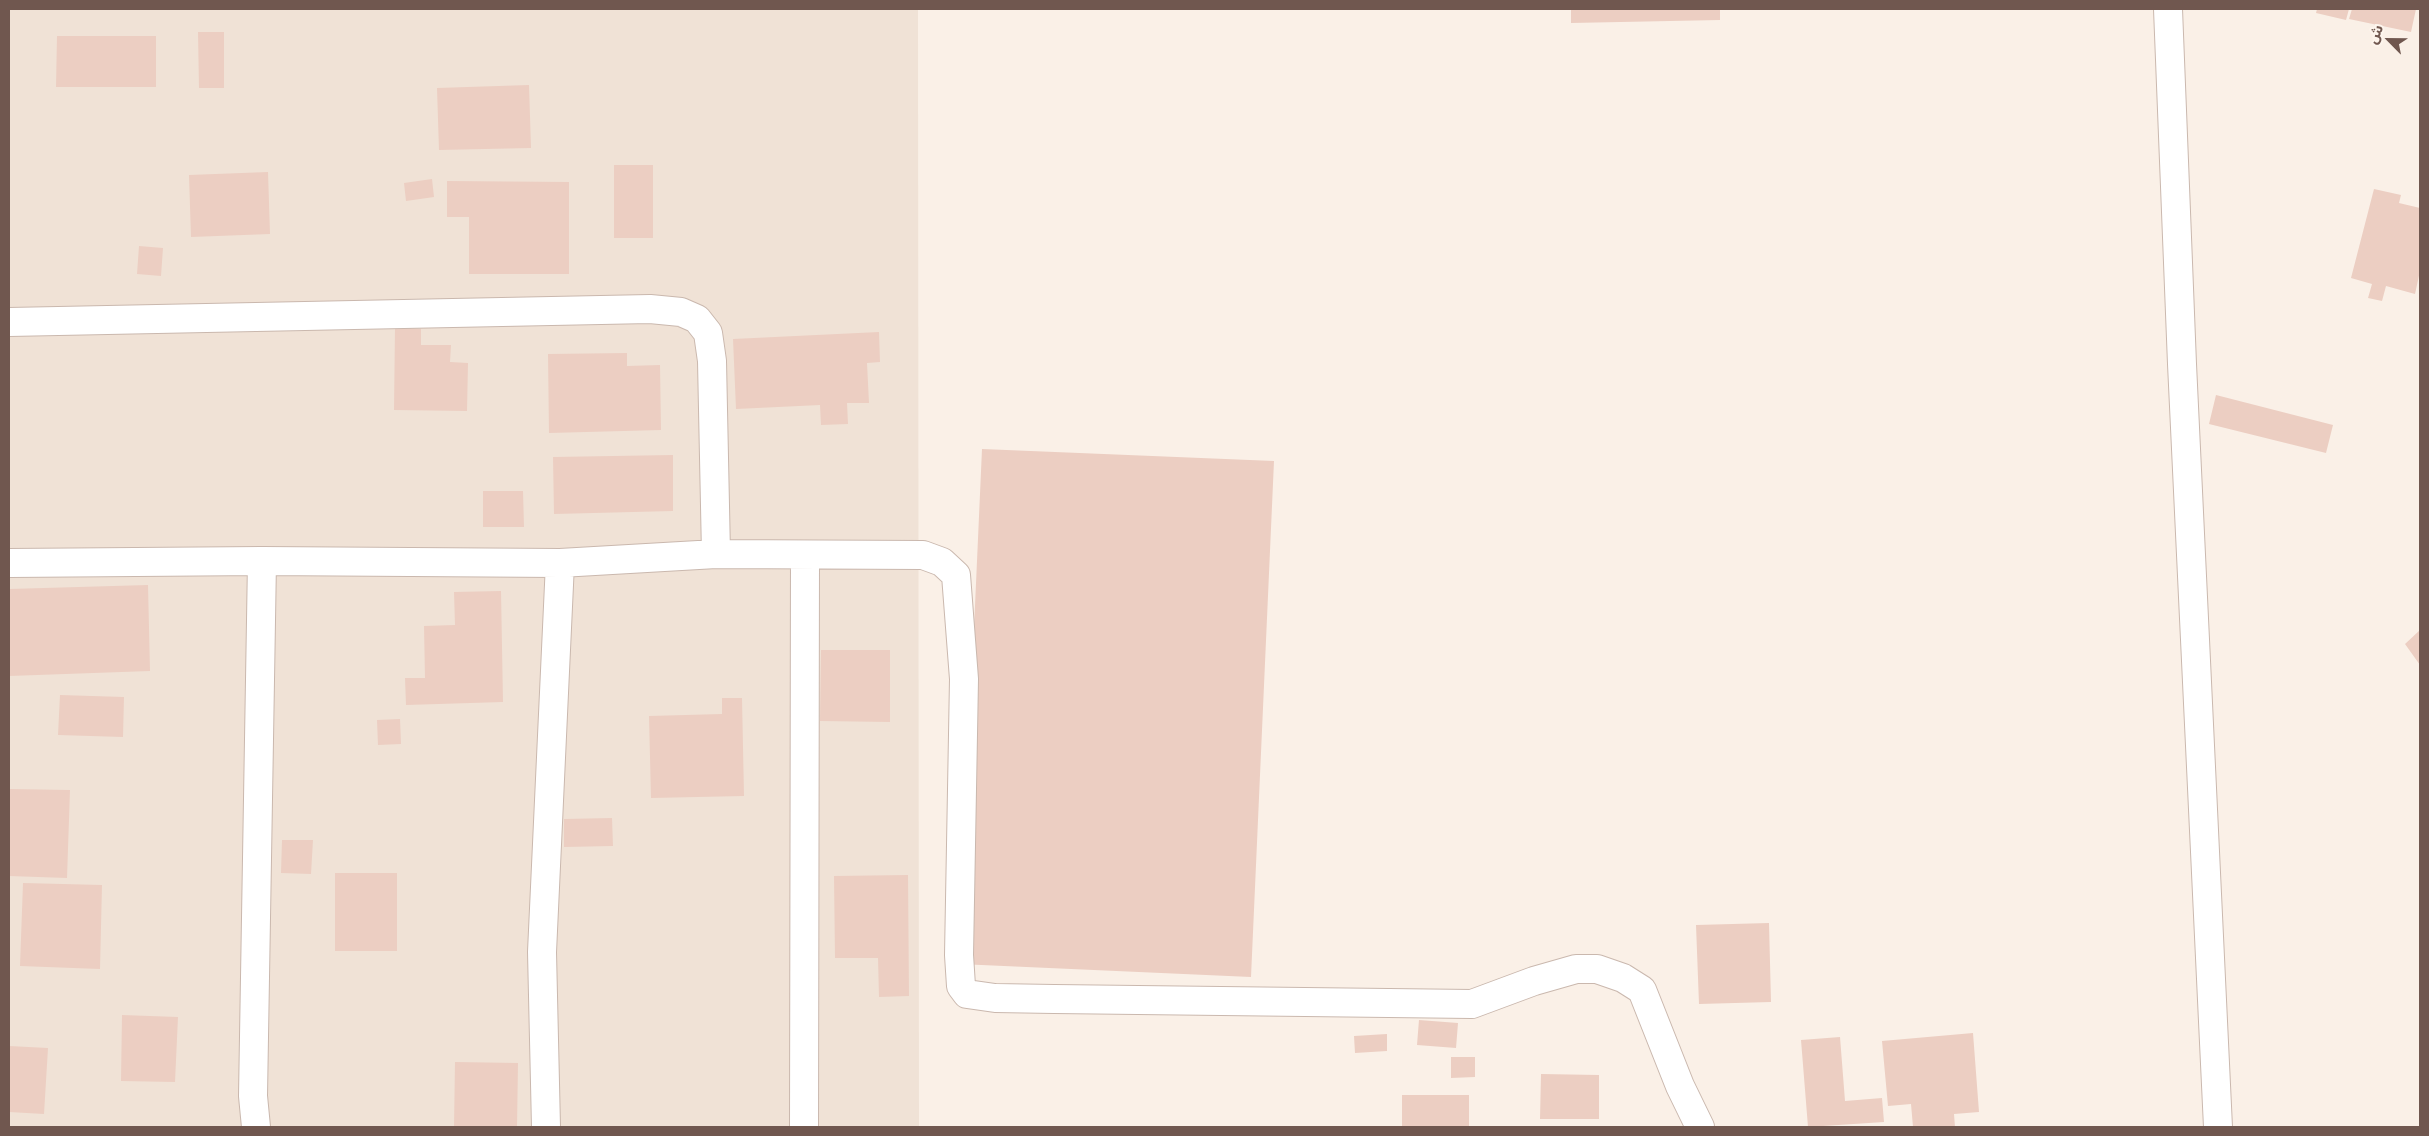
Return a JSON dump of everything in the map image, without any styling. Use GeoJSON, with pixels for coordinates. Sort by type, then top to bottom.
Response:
{"type":"FeatureCollection","features":[{"type":"Feature","properties":{"kind":"street"},"geometry":{"type":"LineString","coordinates":[[2168,9],[2182,374],[2218,1127]]}},
{"type":"Feature","properties":{"kind":"street"},"geometry":{"type":"LineString","coordinates":[[9,322],[640,309],[681,312],[697,319],[708,333],[712,361],[716,554]]}},
{"type":"Feature","properties":{"kind":"street"},"geometry":{"type":"LineString","coordinates":[[9,563],[262,561],[560,564],[716,554],[805,556],[923,555],[942,562],[956,575],[964,679],[959,955],[961,986],[967,994],[995,998],[1472,1004],[1534,981],[1576,969],[1597,969],[1623,978],[1642,990],[1680,1086],[1700,1127]]}},
{"type":"Feature","properties":{"kind":"street"},"geometry":{"type":"LineString","coordinates":[[804,1127],[805,556]]}},
{"type":"Feature","properties":{"kind":"street"},"geometry":{"type":"LineString","coordinates":[[256,1127],[253,1096],[262,561]]}},
{"type":"Feature","properties":{"kind":"street"},"geometry":{"type":"LineString","coordinates":[[546,1127],[542,952],[560,564]]}},
{"type":"Feature","properties":{"kind":"shaded area"},"geometry":{"type":"Polygon","coordinates":[[[9,9],[918,9],[919,1127],[9,1127],[9,9]]]}},
{"type":"Feature","properties":{"kind":"building"},"geometry":{"type":"Polygon","coordinates":[[[1571,9],[1720,9],[1720,20],[1571,23],[1571,9]]]}},
{"type":"Feature","properties":{"kind":"building"},"geometry":{"type":"Polygon","coordinates":[[[2317,9],[2349,9],[2346,20],[2316,13],[2317,9]]]}},
{"type":"Feature","properties":{"kind":"building"},"geometry":{"type":"Polygon","coordinates":[[[2352,9],[2416,9],[2411,32],[2349,19],[2352,9]]]}},
{"type":"Feature","properties":{"kind":"building"},"geometry":{"type":"Polygon","coordinates":[[[198,32],[224,32],[224,88],[199,88],[198,32]]]}},
{"type":"Feature","properties":{"kind":"building"},"geometry":{"type":"Polygon","coordinates":[[[57,36],[156,36],[156,87],[56,87],[57,36]]]}},
{"type":"Feature","properties":{"kind":"building"},"geometry":{"type":"Polygon","coordinates":[[[529,85],[531,148],[439,150],[437,88],[529,85]]]}},
{"type":"Feature","properties":{"kind":"building"},"geometry":{"type":"Polygon","coordinates":[[[614,165],[653,165],[653,238],[614,238],[614,165]]]}},
{"type":"Feature","properties":{"kind":"building"},"geometry":{"type":"Polygon","coordinates":[[[268,172],[270,234],[191,237],[189,175],[268,172]]]}},
{"type":"Feature","properties":{"kind":"building"},"geometry":{"type":"Polygon","coordinates":[[[432,179],[434,197],[406,201],[404,183],[432,179]]]}},
{"type":"Feature","properties":{"kind":"building"},"geometry":{"type":"Polygon","coordinates":[[[447,181],[569,182],[569,274],[469,274],[469,217],[447,217],[447,181]]]}},
{"type":"Feature","properties":{"kind":"building"},"geometry":{"type":"Polygon","coordinates":[[[2374,189],[2401,195],[2399,203],[2420,208],[2420,271],[2415,294],[2386,286],[2382,301],[2368,298],[2372,284],[2351,278],[2374,189]]]}},
{"type":"Feature","properties":{"kind":"building"},"geometry":{"type":"Polygon","coordinates":[[[139,246],[163,248],[161,276],[137,274],[139,246]]]}},
{"type":"Feature","properties":{"kind":"building"},"geometry":{"type":"Polygon","coordinates":[[[395,328],[421,329],[421,345],[451,345],[450,362],[468,363],[467,411],[394,410],[395,328]]]}},
{"type":"Feature","properties":{"kind":"building"},"geometry":{"type":"Polygon","coordinates":[[[879,332],[880,362],[867,363],[869,403],[847,403],[848,424],[821,425],[820,405],[736,409],[733,339],[879,332]]]}},
{"type":"Feature","properties":{"kind":"building"},"geometry":{"type":"Polygon","coordinates":[[[627,353],[627,366],[660,365],[661,430],[549,433],[548,354],[627,353]]]}},
{"type":"Feature","properties":{"kind":"building"},"geometry":{"type":"Polygon","coordinates":[[[2216,395],[2333,425],[2326,453],[2209,424],[2216,395]]]}},
{"type":"Feature","properties":{"kind":"building"},"geometry":{"type":"Polygon","coordinates":[[[982,449],[1274,461],[1251,977],[959,964],[982,449]]]}},
{"type":"Feature","properties":{"kind":"building"},"geometry":{"type":"Polygon","coordinates":[[[673,455],[673,511],[554,514],[553,457],[673,455]]]}},
{"type":"Feature","properties":{"kind":"building"},"geometry":{"type":"Polygon","coordinates":[[[483,491],[523,491],[524,527],[483,527],[483,491]]]}},
{"type":"Feature","properties":{"kind":"building"},"geometry":{"type":"Polygon","coordinates":[[[148,585],[150,671],[9,676],[9,589],[148,585]]]}},
{"type":"Feature","properties":{"kind":"building"},"geometry":{"type":"Polygon","coordinates":[[[501,591],[503,702],[406,705],[405,678],[425,678],[424,626],[455,625],[454,592],[501,591]]]}},
{"type":"Feature","properties":{"kind":"building"},"geometry":{"type":"Polygon","coordinates":[[[2420,630],[2420,665],[2405,644],[2420,630]]]}},
{"type":"Feature","properties":{"kind":"building"},"geometry":{"type":"Polygon","coordinates":[[[821,650],[890,650],[890,722],[820,721],[821,650]]]}},
{"type":"Feature","properties":{"kind":"building"},"geometry":{"type":"Polygon","coordinates":[[[60,695],[124,697],[123,737],[58,735],[60,695]]]}},
{"type":"Feature","properties":{"kind":"building"},"geometry":{"type":"Polygon","coordinates":[[[722,698],[742,698],[744,796],[651,798],[649,716],[722,714],[722,698]]]}},
{"type":"Feature","properties":{"kind":"building"},"geometry":{"type":"Polygon","coordinates":[[[400,719],[401,744],[378,745],[377,720],[400,719]]]}},
{"type":"Feature","properties":{"kind":"building"},"geometry":{"type":"Polygon","coordinates":[[[9,789],[70,790],[67,878],[9,876],[9,789]]]}},
{"type":"Feature","properties":{"kind":"building"},"geometry":{"type":"Polygon","coordinates":[[[612,818],[613,846],[564,847],[564,819],[612,818]]]}},
{"type":"Feature","properties":{"kind":"building"},"geometry":{"type":"Polygon","coordinates":[[[282,840],[313,840],[311,874],[281,873],[282,840]]]}},
{"type":"Feature","properties":{"kind":"building"},"geometry":{"type":"Polygon","coordinates":[[[335,873],[397,873],[397,951],[335,951],[335,873]]]}},
{"type":"Feature","properties":{"kind":"building"},"geometry":{"type":"Polygon","coordinates":[[[908,875],[909,996],[879,997],[878,958],[835,958],[834,876],[908,875]]]}},
{"type":"Feature","properties":{"kind":"building"},"geometry":{"type":"Polygon","coordinates":[[[23,883],[102,885],[100,969],[20,966],[23,883]]]}},
{"type":"Feature","properties":{"kind":"building"},"geometry":{"type":"Polygon","coordinates":[[[1769,923],[1771,1002],[1699,1004],[1696,925],[1769,923]]]}},
{"type":"Feature","properties":{"kind":"building"},"geometry":{"type":"Polygon","coordinates":[[[122,1015],[178,1017],[175,1082],[121,1081],[122,1015]]]}},
{"type":"Feature","properties":{"kind":"building"},"geometry":{"type":"Polygon","coordinates":[[[1419,1020],[1458,1023],[1456,1048],[1417,1045],[1419,1020]]]}},
{"type":"Feature","properties":{"kind":"building"},"geometry":{"type":"Polygon","coordinates":[[[1973,1033],[1979,1112],[1954,1114],[1955,1127],[1913,1127],[1911,1104],[1888,1106],[1882,1041],[1973,1033]]]}},
{"type":"Feature","properties":{"kind":"building"},"geometry":{"type":"Polygon","coordinates":[[[1387,1034],[1387,1051],[1355,1053],[1354,1036],[1387,1034]]]}},
{"type":"Feature","properties":{"kind":"building"},"geometry":{"type":"Polygon","coordinates":[[[1840,1037],[1845,1101],[1882,1098],[1884,1122],[1808,1127],[1801,1040],[1840,1037]]]}},
{"type":"Feature","properties":{"kind":"building"},"geometry":{"type":"Polygon","coordinates":[[[9,1046],[48,1048],[44,1114],[9,1112],[9,1046]]]}},
{"type":"Feature","properties":{"kind":"building"},"geometry":{"type":"Polygon","coordinates":[[[1451,1057],[1475,1057],[1475,1077],[1451,1078],[1451,1057]]]}},
{"type":"Feature","properties":{"kind":"building"},"geometry":{"type":"Polygon","coordinates":[[[455,1062],[518,1063],[517,1127],[454,1127],[455,1062]]]}},
{"type":"Feature","properties":{"kind":"building"},"geometry":{"type":"Polygon","coordinates":[[[1541,1074],[1599,1075],[1599,1119],[1540,1119],[1541,1074]]]}},
{"type":"Feature","properties":{"kind":"building"},"geometry":{"type":"Polygon","coordinates":[[[1402,1095],[1469,1095],[1469,1127],[1402,1127],[1402,1095]]]}}]}
